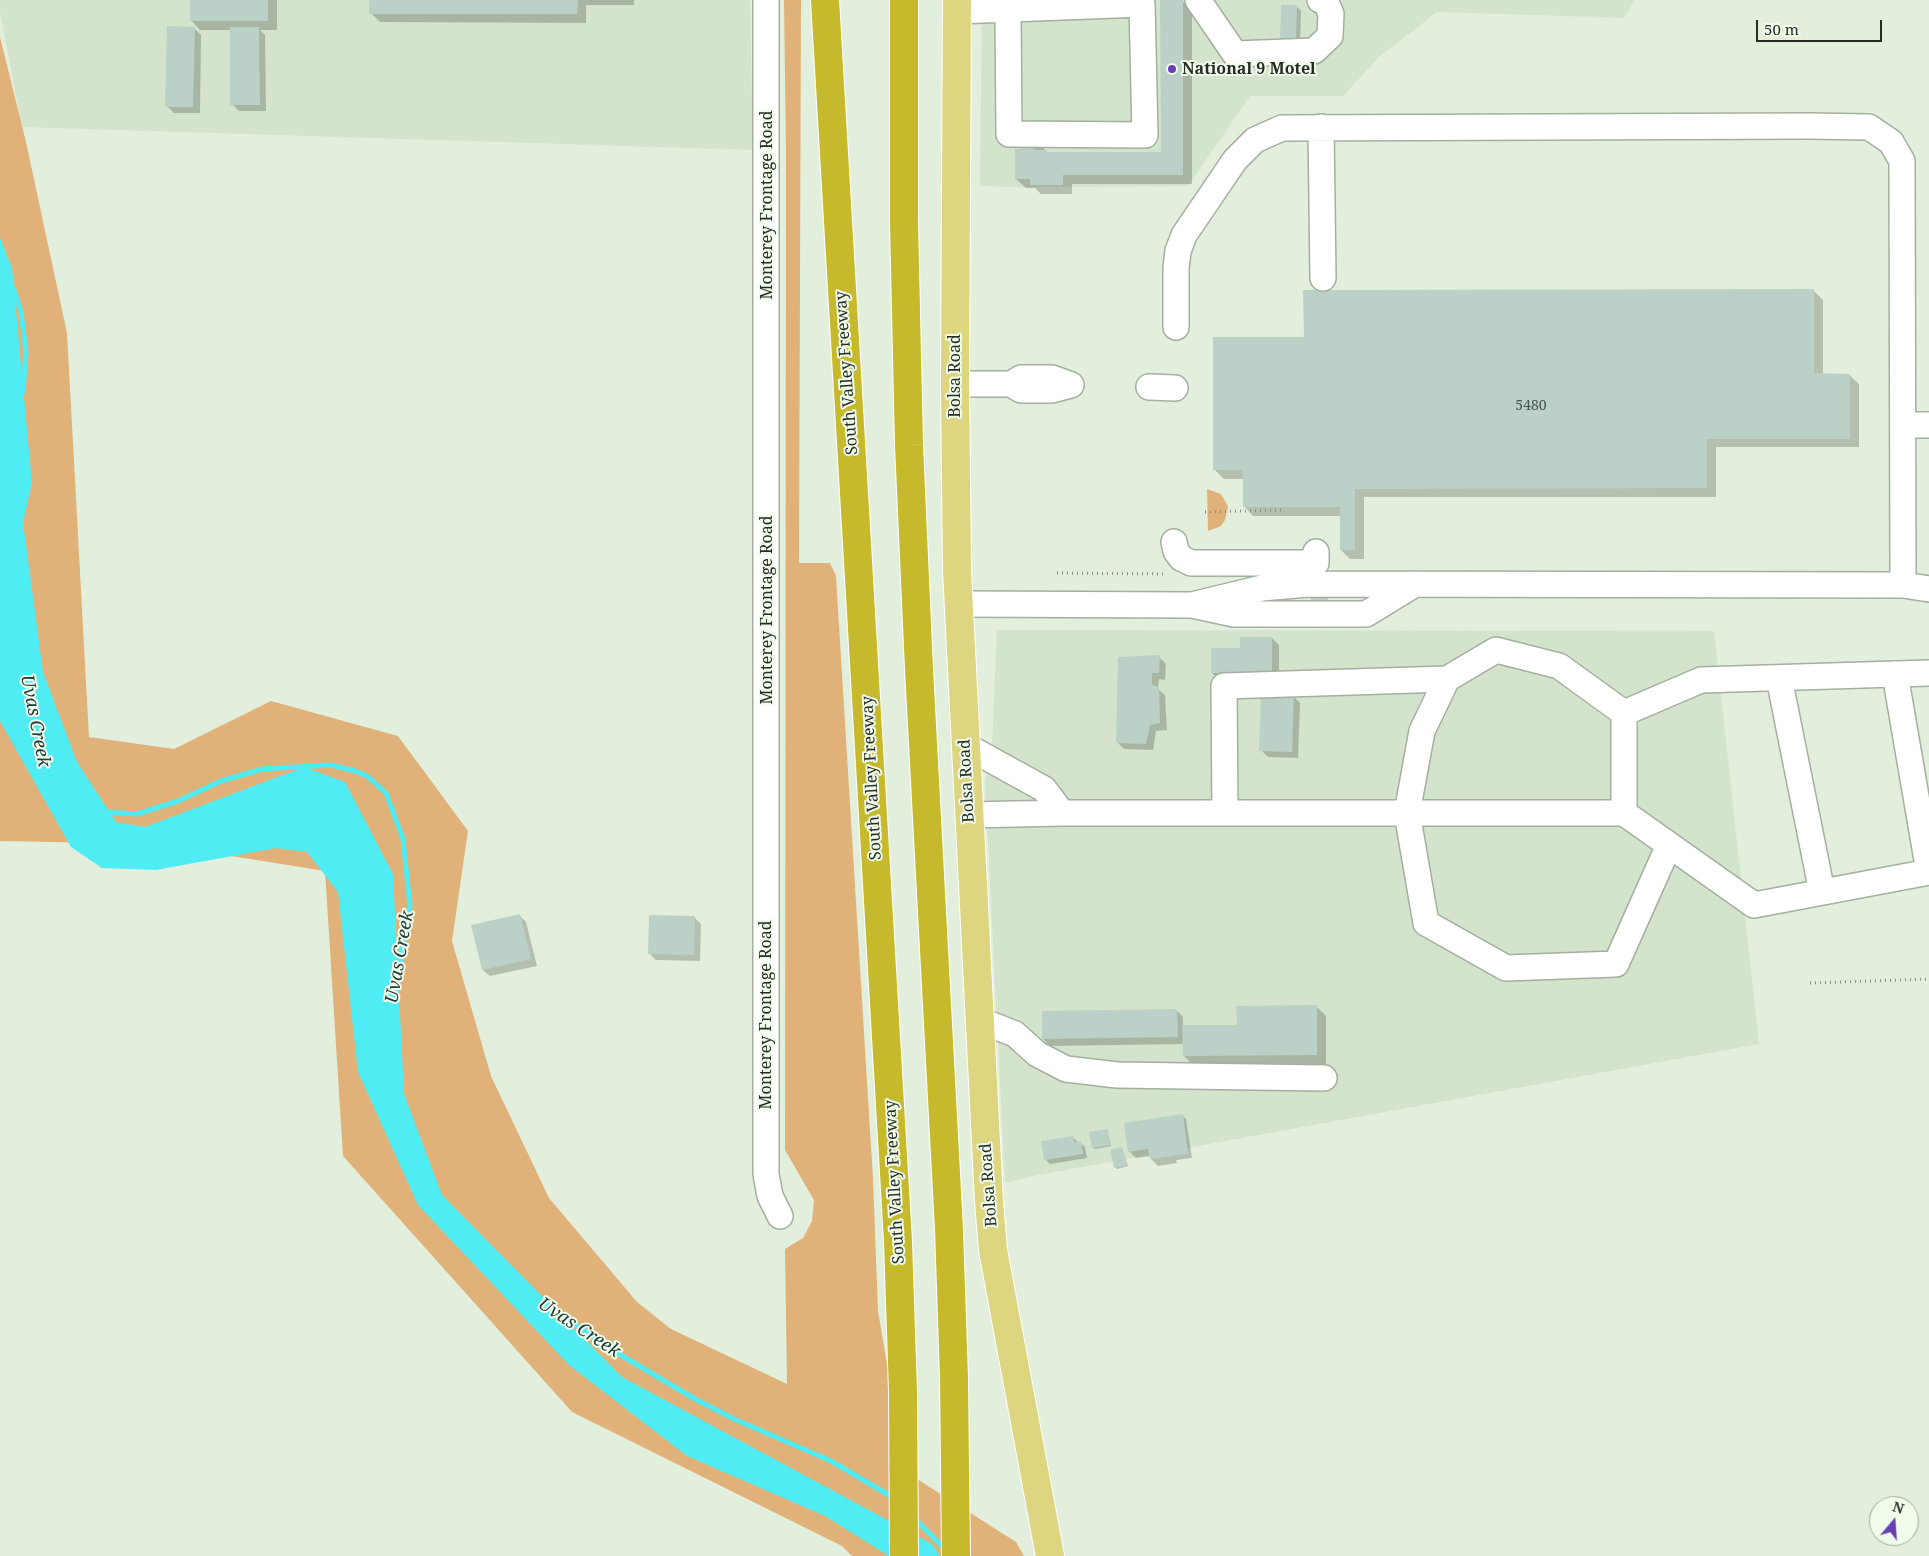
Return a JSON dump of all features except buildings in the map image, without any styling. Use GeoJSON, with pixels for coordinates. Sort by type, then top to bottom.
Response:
{"type":"FeatureCollection","features":[{"type":"Feature","properties":{"kind":"highway","name":"South Valley Freeway"},"geometry":{"type":"LineString","coordinates":[[825,0],[894,1166],[901,1315],[904,1556]]}},
{"type":"Feature","properties":{"kind":"highway"},"geometry":{"type":"LineString","coordinates":[[904,0],[904,222],[909,444],[921,706],[949,1219],[953,1332],[956,1556]]}},
{"type":"Feature","properties":{"kind":"main road","name":"Bolsa Road"},"geometry":{"type":"LineString","coordinates":[[957,6],[955,384],[958,604],[979,1020],[993,1250],[1050,1556]]}},
{"type":"Feature","properties":{"kind":"street","name":"Monterey Frontage Road"},"geometry":{"type":"LineString","coordinates":[[766,0],[766,1174],[770,1196],[780,1216]]}},
{"type":"Feature","properties":{"kind":"street"},"geometry":{"type":"LineString","coordinates":[[1198,0],[1235,54],[1314,51],[1330,36],[1331,14],[1326,2],[1320,0]]}},
{"type":"Feature","properties":{"kind":"street"},"geometry":{"type":"LineString","coordinates":[[957,6],[1008,10],[1144,2],[1144,135],[1009,134],[1008,10]]}},
{"type":"Feature","properties":{"kind":"street"},"geometry":{"type":"LineString","coordinates":[[1176,326],[1176,268],[1178,251],[1184,235],[1235,160],[1255,140],[1282,128],[1869,127],[1891,142],[1902,161],[1903,585]]}},
{"type":"Feature","properties":{"kind":"street"},"geometry":{"type":"LineString","coordinates":[[1321,128],[1323,278]]}},
{"type":"Feature","properties":{"kind":"street"},"geometry":{"type":"LineString","coordinates":[[955,384],[1011,384]]}},
{"type":"Feature","properties":{"kind":"street"},"geometry":{"type":"LineString","coordinates":[[1149,387],[1175,388]]}},
{"type":"Feature","properties":{"kind":"street"},"geometry":{"type":"LineString","coordinates":[[1903,425],[1929,425]]}},
{"type":"Feature","properties":{"kind":"street"},"geometry":{"type":"LineString","coordinates":[[1174,542],[1176,551],[1181,558],[1191,562],[1316,563],[1316,552]]}},
{"type":"Feature","properties":{"kind":"street"},"geometry":{"type":"LineString","coordinates":[[958,604],[1192,605],[1262,588],[1308,584],[1903,585],[1929,589]]}},
{"type":"Feature","properties":{"kind":"street"},"geometry":{"type":"LineString","coordinates":[[1225,813],[1224,686],[1447,679],[1496,650],[1558,666],[1624,712]]}},
{"type":"Feature","properties":{"kind":"street"},"geometry":{"type":"LineString","coordinates":[[1624,712],[1701,680],[1929,673]]}},
{"type":"Feature","properties":{"kind":"street"},"geometry":{"type":"LineString","coordinates":[[969,815],[1062,813],[1624,814],[1754,905],[1929,872],[1895,674]]}},
{"type":"Feature","properties":{"kind":"street"},"geometry":{"type":"LineString","coordinates":[[1779,678],[1822,892]]}},
{"type":"Feature","properties":{"kind":"street"},"geometry":{"type":"LineString","coordinates":[[1447,679],[1422,731],[1407,813],[1426,923],[1506,968],[1616,964],[1669,845]]}},
{"type":"Feature","properties":{"kind":"street"},"geometry":{"type":"LineString","coordinates":[[1624,712],[1624,814]]}},
{"type":"Feature","properties":{"kind":"street"},"geometry":{"type":"LineString","coordinates":[[966,746],[1044,789],[1062,813]]}},
{"type":"Feature","properties":{"kind":"street"},"geometry":{"type":"LineString","coordinates":[[979,1020],[1015,1034],[1038,1054],[1066,1069],[1117,1075],[1324,1078]]}},
{"type":"Feature","properties":{"kind":"path"},"geometry":{"type":"LineString","coordinates":[[1205,512],[1282,510]]}},
{"type":"Feature","properties":{"kind":"path"},"geometry":{"type":"LineString","coordinates":[[1057,573],[1169,574]]}},
{"type":"Feature","properties":{"kind":"path"},"geometry":{"type":"LineString","coordinates":[[1810,983],[1929,979]]}},
{"type":"Feature","properties":{"kind":"shaded area"},"geometry":{"type":"Polygon","coordinates":[[[0,0],[750,0],[753,150],[22,127],[0,12],[0,0]]]}},
{"type":"Feature","properties":{"kind":"shaded area"},"geometry":{"type":"Polygon","coordinates":[[[784,0],[801,0],[799,563],[830,563],[836,576],[873,1179],[878,1311],[888,1370],[892,1441],[917,1479],[1016,1542],[1024,1556],[852,1556],[842,1546],[572,1412],[343,1156],[325,871],[156,844],[0,841],[0,37],[26,142],[67,333],[89,737],[174,749],[271,701],[398,736],[468,831],[452,941],[491,1076],[549,1198],[637,1302],[671,1329],[787,1384],[785,1249],[803,1238],[812,1221],[814,1200],[785,1150],[786,155],[784,0]]]}},
{"type":"Feature","properties":{"kind":"shaded area"},"geometry":{"type":"Polygon","coordinates":[[[982,0],[1635,0],[1624,18],[1437,12],[1380,56],[1343,96],[1250,96],[1188,186],[1019,187],[980,186],[982,0]]]}},
{"type":"Feature","properties":{"kind":"shaded area"},"geometry":{"type":"Polygon","coordinates":[[[1207,489],[1221,494],[1228,506],[1225,520],[1221,526],[1208,531],[1207,489]]]}},
{"type":"Feature","properties":{"kind":"shaded area"},"geometry":{"type":"Polygon","coordinates":[[[997,630],[1714,631],[1759,1044],[1033,1176],[1005,1183],[985,783],[992,745],[997,630]]]}},
{"type":"Feature","properties":{"kind":"water"},"geometry":{"type":"Polygon","coordinates":[[[0,238],[12,268],[32,483],[23,522],[43,672],[77,762],[116,822],[145,827],[304,767],[345,782],[393,874],[404,1094],[442,1195],[622,1377],[932,1544],[940,1556],[889,1556],[825,1516],[687,1456],[569,1365],[418,1205],[358,1072],[338,892],[307,852],[276,848],[156,870],[102,868],[71,847],[0,721],[0,238]]]}},
{"type":"Feature","properties":{"kind":"waterway","name":"Uvas Creek"},"geometry":{"type":"LineString","coordinates":[[13,287],[21,312],[26,352],[23,392]]}},
{"type":"Feature","properties":{"kind":"waterway","name":"Uvas Creek"},"geometry":{"type":"LineString","coordinates":[[104,812],[137,814],[178,801],[221,781],[262,769],[331,765],[367,776],[386,793],[403,839],[410,906],[397,981]]}},
{"type":"Feature","properties":{"kind":"waterway","name":"Uvas Creek"},"geometry":{"type":"LineString","coordinates":[[554,1310],[619,1354],[695,1399],[734,1419],[831,1461],[894,1498]]}},
{"type":"Feature","properties":{"kind":"waterway"},"geometry":{"type":"LineString","coordinates":[[914,1518],[947,1551]]}},
{"type":"Feature","properties":{"kind":"place","name":"National 9 Motel"},"geometry":{"type":"Point","coordinates":[1172,69]}}]}
